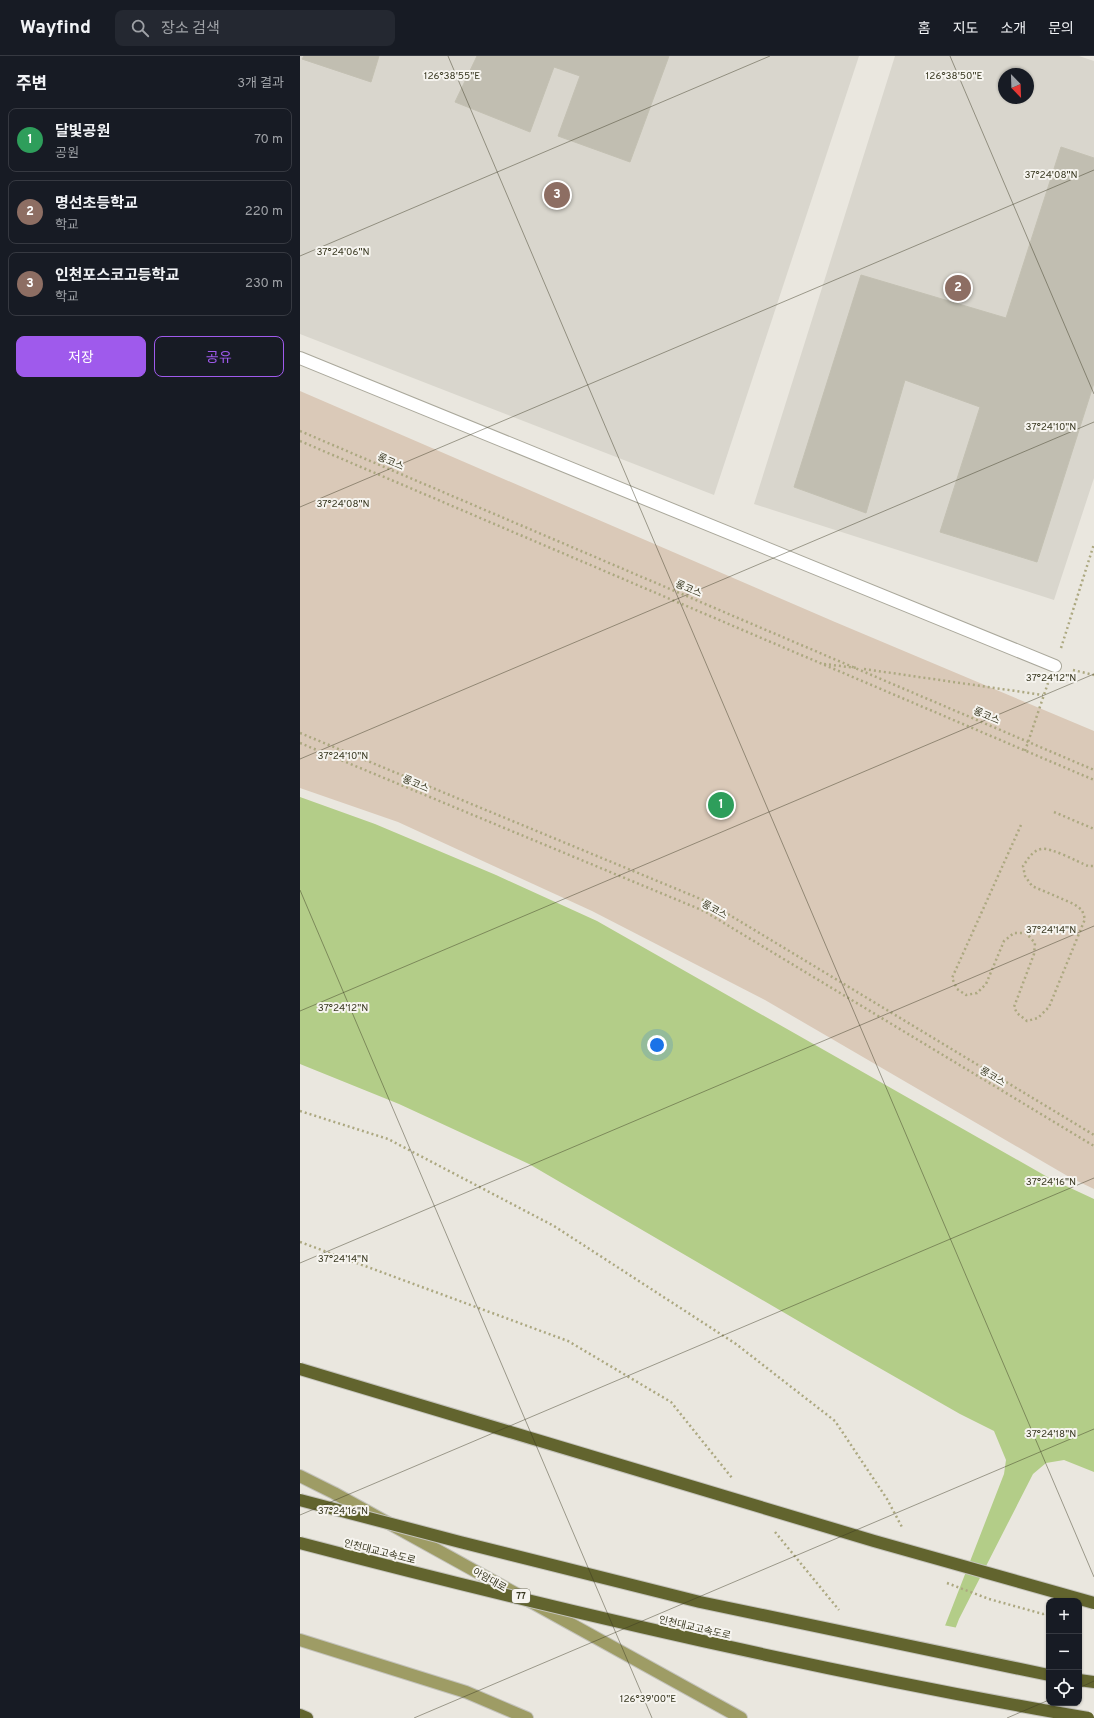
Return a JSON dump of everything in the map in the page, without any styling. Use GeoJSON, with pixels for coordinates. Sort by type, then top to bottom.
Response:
{"type":"FeatureCollection","features":[{"type":"Feature","properties":{"kind":"highway"},"geometry":{"type":"LineString","coordinates":[[300,1369],[874,1541],[1094,1603]]}},
{"type":"Feature","properties":{"kind":"highway"},"geometry":{"type":"LineString","coordinates":[[300,1500],[700,1602],[1046,1674]]}},
{"type":"Feature","properties":{"kind":"highway","name":"인천대교고속도로"},"geometry":{"type":"LineString","coordinates":[[300,1543],[697,1641],[1020,1706],[1088,1718]]}},
{"type":"Feature","properties":{"kind":"highway"},"geometry":{"type":"LineString","coordinates":[[1082,1680],[1094,1682]]}},
{"type":"Feature","properties":{"kind":"highway"},"geometry":{"type":"LineString","coordinates":[[300,1715],[307,1718]]}},
{"type":"Feature","properties":{"kind":"main road","name":"아암대로"},"geometry":{"type":"LineString","coordinates":[[300,1476],[334,1493],[741,1718]]}},
{"type":"Feature","properties":{"kind":"main road"},"geometry":{"type":"LineString","coordinates":[[300,1640],[466,1692],[527,1718]]}},
{"type":"Feature","properties":{"kind":"street"},"geometry":{"type":"LineString","coordinates":[[300,358],[1055,666]]}},
{"type":"Feature","properties":{"kind":"path","name":"롱코스"},"geometry":{"type":"LineString","coordinates":[[300,430],[1094,770]]}},
{"type":"Feature","properties":{"kind":"path"},"geometry":{"type":"LineString","coordinates":[[300,441],[1094,780]]}},
{"type":"Feature","properties":{"kind":"path"},"geometry":{"type":"LineString","coordinates":[[1025,751],[1043,695],[1055,666],[1094,544]]}},
{"type":"Feature","properties":{"kind":"path"},"geometry":{"type":"LineString","coordinates":[[820,663],[1043,695]]}},
{"type":"Feature","properties":{"kind":"path"},"geometry":{"type":"LineString","coordinates":[[300,733],[708,902],[1094,1135]]}},
{"type":"Feature","properties":{"kind":"path","name":"롱코스"},"geometry":{"type":"LineString","coordinates":[[300,743],[704,911],[1094,1146]]}},
{"type":"Feature","properties":{"kind":"path"},"geometry":{"type":"LineString","coordinates":[[1054,812],[1094,829]]}},
{"type":"Feature","properties":{"kind":"path"},"geometry":{"type":"LineString","coordinates":[[1021,824],[952,978],[957,989],[966,995],[977,993],[986,984],[1004,941],[1014,933],[1026,933],[1034,943],[1034,954],[1014,1006],[1017,1013],[1027,1021],[1038,1018],[1049,1007],[1085,919],[1082,910],[1074,904],[1032,886],[1026,876],[1023,866],[1031,854],[1042,849],[1052,851],[1088,866],[1094,866]]}},
{"type":"Feature","properties":{"kind":"path"},"geometry":{"type":"LineString","coordinates":[[300,1111],[388,1138],[554,1226],[736,1344],[835,1421],[887,1500],[905,1533]]}},
{"type":"Feature","properties":{"kind":"path"},"geometry":{"type":"LineString","coordinates":[[300,1242],[568,1341],[671,1402],[735,1481]]}},
{"type":"Feature","properties":{"kind":"path"},"geometry":{"type":"LineString","coordinates":[[774,1530],[837,1610],[845,1612]]}},
{"type":"Feature","properties":{"kind":"path"},"geometry":{"type":"LineString","coordinates":[[944,1582],[989,1599],[1044,1614],[1046,1613]]}},
{"type":"Feature","properties":{"kind":"shaded area"},"geometry":{"type":"Polygon","coordinates":[[[300,56],[859,56],[714,495],[300,334],[300,56]]]}},
{"type":"Feature","properties":{"kind":"shaded area"},"geometry":{"type":"Polygon","coordinates":[[[895,56],[1079,56],[1094,61],[1094,478],[1054,600],[754,504],[895,56]]]}},
{"type":"Feature","properties":{"kind":"shaded area"},"geometry":{"type":"Polygon","coordinates":[[[300,391],[835,622],[1094,731],[1094,1189],[1071,1178],[765,1000],[592,911],[398,822],[300,788],[300,391]]]}},
{"type":"Feature","properties":{"kind":"shaded area"},"geometry":{"type":"Polygon","coordinates":[[[300,797],[375,824],[496,875],[597,921],[1051,1179],[1094,1199],[1094,1472],[1064,1460],[1046,1463],[1033,1474],[959,1619],[932,1690],[920,1690],[1004,1474],[1006,1460],[994,1431],[960,1414],[848,1350],[529,1164],[399,1104],[300,1064],[300,797]]]}},
{"type":"Feature","properties":{"kind":"pier"},"geometry":{"type":"Polygon","coordinates":[[[943,1625],[958,1628],[933,1691],[919,1689],[943,1625]]]}},
{"type":"Feature","properties":{"kind":"building"},"geometry":{"type":"Polygon","coordinates":[[[304,56],[379,56],[371,82],[302,59],[304,56]]]}},
{"type":"Feature","properties":{"kind":"building"},"geometry":{"type":"Polygon","coordinates":[[[477,56],[669,56],[630,162],[558,136],[580,76],[554,67],[530,132],[455,102],[477,56]]]}},
{"type":"Feature","properties":{"kind":"building"},"geometry":{"type":"Polygon","coordinates":[[[1061,147],[1094,158],[1094,383],[1037,562],[940,532],[980,407],[905,380],[866,513],[794,487],[861,275],[1006,318],[1061,147]]]}},
{"type":"Feature","properties":{"kind":"place","name":"인천포스코고등학교"},"geometry":{"type":"Point","coordinates":[557,195]}},
{"type":"Feature","properties":{"kind":"place","name":"명선초등학교"},"geometry":{"type":"Point","coordinates":[958,288]}},
{"type":"Feature","properties":{"kind":"place","name":"달빛공원"},"geometry":{"type":"Point","coordinates":[721,805]}}]}
